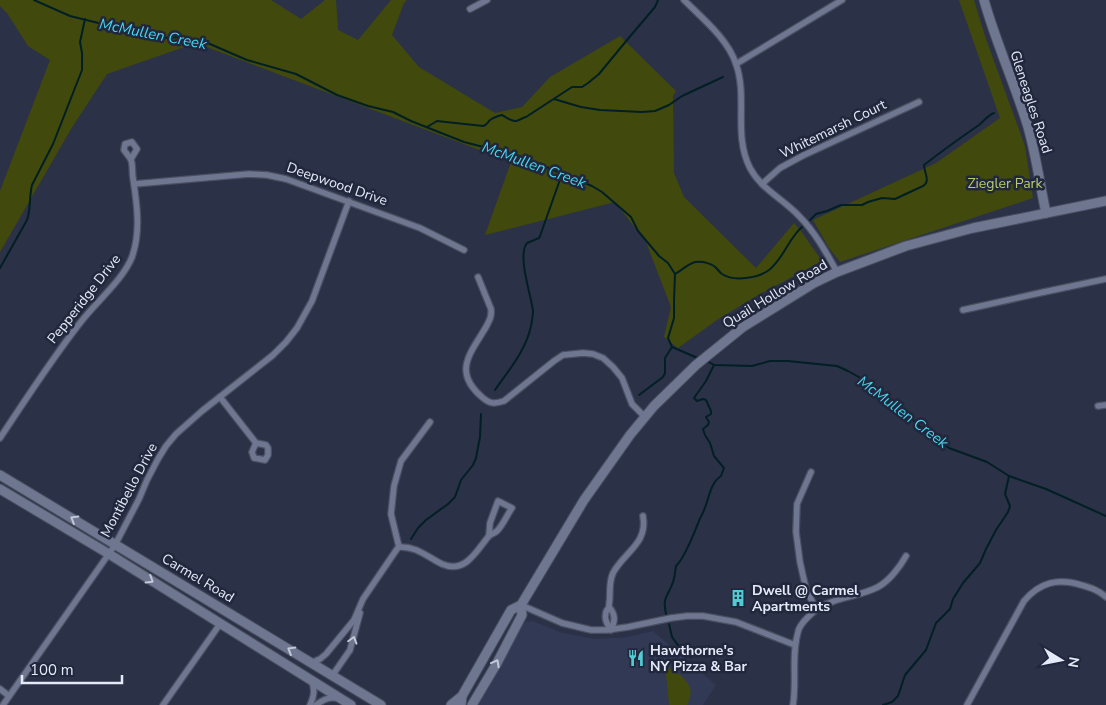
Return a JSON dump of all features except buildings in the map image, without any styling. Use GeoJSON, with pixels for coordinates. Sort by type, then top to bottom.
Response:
{"type":"FeatureCollection","features":[{"type":"Feature","properties":{"kind":"main road","name":"Gleneagles Road"},"geometry":{"type":"LineString","coordinates":[[984,0],[1028,128],[1046,213]]}},
{"type":"Feature","properties":{"kind":"main road","name":"Quail Hollow Road"},"geometry":{"type":"LineString","coordinates":[[462,701],[511,610],[521,605],[590,492],[630,435],[654,406],[719,345],[772,308],[837,272],[889,252],[928,239],[973,228],[1106,201]]}},
{"type":"Feature","properties":{"kind":"main road","name":"Carmel Road"},"geometry":{"type":"LineString","coordinates":[[0,475],[381,705]]}},
{"type":"Feature","properties":{"kind":"main road","name":"Carmel Road"},"geometry":{"type":"LineString","coordinates":[[0,489],[109,554],[351,705]]}},
{"type":"Feature","properties":{"kind":"main road","name":"Quail Hollow Road"},"geometry":{"type":"LineString","coordinates":[[472,705],[522,615],[521,605]]}},
{"type":"Feature","properties":{"kind":"main road"},"geometry":{"type":"LineString","coordinates":[[312,682],[332,676]]}},
{"type":"Feature","properties":{"kind":"main road"},"geometry":{"type":"LineString","coordinates":[[451,705],[462,701]]}},
{"type":"Feature","properties":{"kind":"street"},"geometry":{"type":"LineString","coordinates":[[470,9],[487,0]]}},
{"type":"Feature","properties":{"kind":"street"},"geometry":{"type":"LineString","coordinates":[[684,0],[729,48],[736,64],[740,86],[741,135],[744,153],[752,171],[762,184],[790,207],[812,231],[837,272]]}},
{"type":"Feature","properties":{"kind":"street"},"geometry":{"type":"LineString","coordinates":[[736,64],[842,0]]}},
{"type":"Feature","properties":{"kind":"street","name":"Whitemarsh Court"},"geometry":{"type":"LineString","coordinates":[[762,184],[780,168],[796,158],[918,102]]}},
{"type":"Feature","properties":{"kind":"street","name":"Pepperidge Drive"},"geometry":{"type":"LineString","coordinates":[[0,438],[69,337],[123,273],[129,262],[136,245],[138,222],[131,159]]}},
{"type":"Feature","properties":{"kind":"street","name":"Deepwood Drive"},"geometry":{"type":"LineString","coordinates":[[134,184],[249,174],[267,175],[298,182],[420,228],[464,250]]}},
{"type":"Feature","properties":{"kind":"street","name":"Montibello Drive"},"geometry":{"type":"LineString","coordinates":[[3,705],[115,545],[166,446],[182,428],[273,355],[297,328],[312,301],[349,201]]}},
{"type":"Feature","properties":{"kind":"street"},"geometry":{"type":"LineString","coordinates":[[478,277],[492,315],[470,352],[466,367],[467,376],[472,387],[487,402],[496,404],[504,401],[564,355],[594,354],[603,358],[622,378],[632,404],[645,417]]}},
{"type":"Feature","properties":{"kind":"street"},"geometry":{"type":"LineString","coordinates":[[963,310],[1106,279]]}},
{"type":"Feature","properties":{"kind":"street"},"geometry":{"type":"LineString","coordinates":[[220,397],[256,443]]}},
{"type":"Feature","properties":{"kind":"street"},"geometry":{"type":"LineString","coordinates":[[1098,406],[1106,405]]}},
{"type":"Feature","properties":{"kind":"street"},"geometry":{"type":"LineString","coordinates":[[399,547],[391,514],[394,486],[402,461],[430,422]]}},
{"type":"Feature","properties":{"kind":"street"},"geometry":{"type":"LineString","coordinates":[[811,472],[797,504],[796,532],[806,589],[816,609]]}},
{"type":"Feature","properties":{"kind":"street"},"geometry":{"type":"LineString","coordinates":[[399,547],[423,552],[444,565],[456,566],[463,564],[474,556],[489,535],[490,523],[498,501],[512,508],[496,532],[489,535]]}},
{"type":"Feature","properties":{"kind":"street"},"geometry":{"type":"LineString","coordinates":[[611,630],[606,622],[610,581],[618,566],[641,537],[643,516]]}},
{"type":"Feature","properties":{"kind":"street"},"geometry":{"type":"LineString","coordinates":[[311,662],[320,659],[326,654],[354,620],[363,599],[399,547]]}},
{"type":"Feature","properties":{"kind":"street"},"geometry":{"type":"LineString","coordinates":[[792,705],[795,644],[800,627],[816,609],[832,601],[884,583],[906,556]]}},
{"type":"Feature","properties":{"kind":"street"},"geometry":{"type":"LineString","coordinates":[[967,705],[1024,601],[1038,588],[1052,582],[1072,582],[1095,589],[1106,597]]}},
{"type":"Feature","properties":{"kind":"street"},"geometry":{"type":"LineString","coordinates":[[332,676],[350,650],[363,599]]}},
{"type":"Feature","properties":{"kind":"street"},"geometry":{"type":"LineString","coordinates":[[521,605],[562,623],[591,630],[628,628],[672,618],[703,616],[736,622],[795,644]]}},
{"type":"Feature","properties":{"kind":"street"},"geometry":{"type":"LineString","coordinates":[[163,705],[220,624]]}},
{"type":"Feature","properties":{"kind":"street"},"geometry":{"type":"LineString","coordinates":[[310,705],[314,696],[312,682]]}},
{"type":"Feature","properties":{"kind":"street"},"geometry":{"type":"LineString","coordinates":[[0,689],[10,696]]}},
{"type":"Feature","properties":{"kind":"street"},"geometry":{"type":"LineString","coordinates":[[316,705],[330,697],[340,698]]}},
{"type":"Feature","properties":{"kind":"shaded area"},"geometry":{"type":"Polygon","coordinates":[[[532,621],[563,633],[595,639],[628,637],[653,631],[716,685],[703,705],[478,705],[523,624],[532,621]]]}},
{"type":"Feature","properties":{"kind":"green space"},"geometry":{"type":"Polygon","coordinates":[[[0,0],[271,0],[301,19],[325,0],[336,0],[338,30],[358,40],[391,0],[407,0],[404,3],[392,35],[419,67],[495,113],[522,107],[550,77],[620,36],[676,91],[673,96],[674,173],[684,197],[756,268],[794,223],[822,261],[758,295],[717,320],[678,348],[664,337],[671,307],[646,242],[615,202],[485,235],[511,162],[196,43],[107,74],[71,129],[0,252],[0,191],[50,60],[28,46],[7,13],[0,6],[0,0]]]}},
{"type":"Feature","properties":{"kind":"green space","name":"Ziegler Park"},"geometry":{"type":"Polygon","coordinates":[[[959,0],[974,0],[986,39],[1025,146],[1033,198],[840,262],[829,248],[813,220],[936,163],[1000,118],[959,0]]]}},
{"type":"Feature","properties":{"kind":"green space"},"geometry":{"type":"Polygon","coordinates":[[[669,668],[680,675],[689,685],[691,692],[687,705],[669,705],[666,674],[669,668]]]}},
{"type":"Feature","properties":{"kind":"waterway","name":"McMullen Creek"},"geometry":{"type":"LineString","coordinates":[[34,0],[70,16],[151,36],[162,38],[183,37],[203,41],[247,60],[296,74],[337,95],[368,106],[393,112],[464,142],[506,152],[521,161],[546,167],[592,186],[602,192],[631,217],[638,231],[659,256],[668,263],[675,274],[674,318],[668,338],[672,347],[700,359]]}},
{"type":"Feature","properties":{"kind":"waterway"},"geometry":{"type":"LineString","coordinates":[[427,127],[437,121],[483,126],[493,118],[502,115],[516,121],[526,117],[572,87],[582,87],[599,74],[655,7],[658,0]]}},
{"type":"Feature","properties":{"kind":"waterway"},"geometry":{"type":"LineString","coordinates":[[0,268],[27,220],[32,185],[53,144],[82,70],[80,42],[85,19]]}},
{"type":"Feature","properties":{"kind":"waterway"},"geometry":{"type":"LineString","coordinates":[[554,99],[581,107],[600,110],[655,111],[723,77]]}},
{"type":"Feature","properties":{"kind":"waterway"},"geometry":{"type":"LineString","coordinates":[[810,220],[816,214],[841,205],[862,205],[882,198],[895,199],[923,186],[927,182],[924,165],[994,113]]}},
{"type":"Feature","properties":{"kind":"waterway"},"geometry":{"type":"LineString","coordinates":[[495,390],[516,360],[529,335],[533,311],[524,266],[524,249],[527,243],[539,238],[562,174]]}},
{"type":"Feature","properties":{"kind":"waterway"},"geometry":{"type":"LineString","coordinates":[[675,274],[690,264],[700,262],[712,265],[722,274],[733,278],[759,275],[774,265],[802,227]]}},
{"type":"Feature","properties":{"kind":"waterway"},"geometry":{"type":"LineString","coordinates":[[639,395],[663,377],[665,373],[665,358],[672,347]]}},
{"type":"Feature","properties":{"kind":"waterway","name":"McMullen Creek"},"geometry":{"type":"LineString","coordinates":[[707,361],[714,365],[752,366],[770,361],[788,361],[837,366],[864,380],[886,395],[928,434],[949,448],[987,462],[1009,476],[1046,489],[1106,516]]}},
{"type":"Feature","properties":{"kind":"waterway"},"geometry":{"type":"LineString","coordinates":[[666,614],[665,600],[674,580],[676,566],[692,538],[712,487],[721,476],[724,468],[714,456],[703,429],[708,425],[709,422],[706,417],[711,414],[711,411],[706,400],[697,401],[694,398],[714,365]]}},
{"type":"Feature","properties":{"kind":"waterway"},"geometry":{"type":"LineString","coordinates":[[411,539],[426,520],[455,497],[461,480],[473,465],[480,437],[481,414]]}},
{"type":"Feature","properties":{"kind":"waterway"},"geometry":{"type":"LineString","coordinates":[[883,705],[892,702],[898,696],[905,675],[926,650],[936,623],[950,609],[953,599],[963,583],[980,563],[996,530],[1008,512],[1010,506],[1005,494],[1009,476]]}},
{"type":"Feature","properties":{"kind":"waterway"},"geometry":{"type":"LineString","coordinates":[[669,624],[672,637],[691,657]]}},
{"type":"Feature","properties":{"kind":"place","name":"Dwell @ Carmel Apartments"},"geometry":{"type":"Point","coordinates":[738,598]}},
{"type":"Feature","properties":{"kind":"place","name":"Hawthorne's NY Pizza & Bar"},"geometry":{"type":"Point","coordinates":[636,658]}}]}
